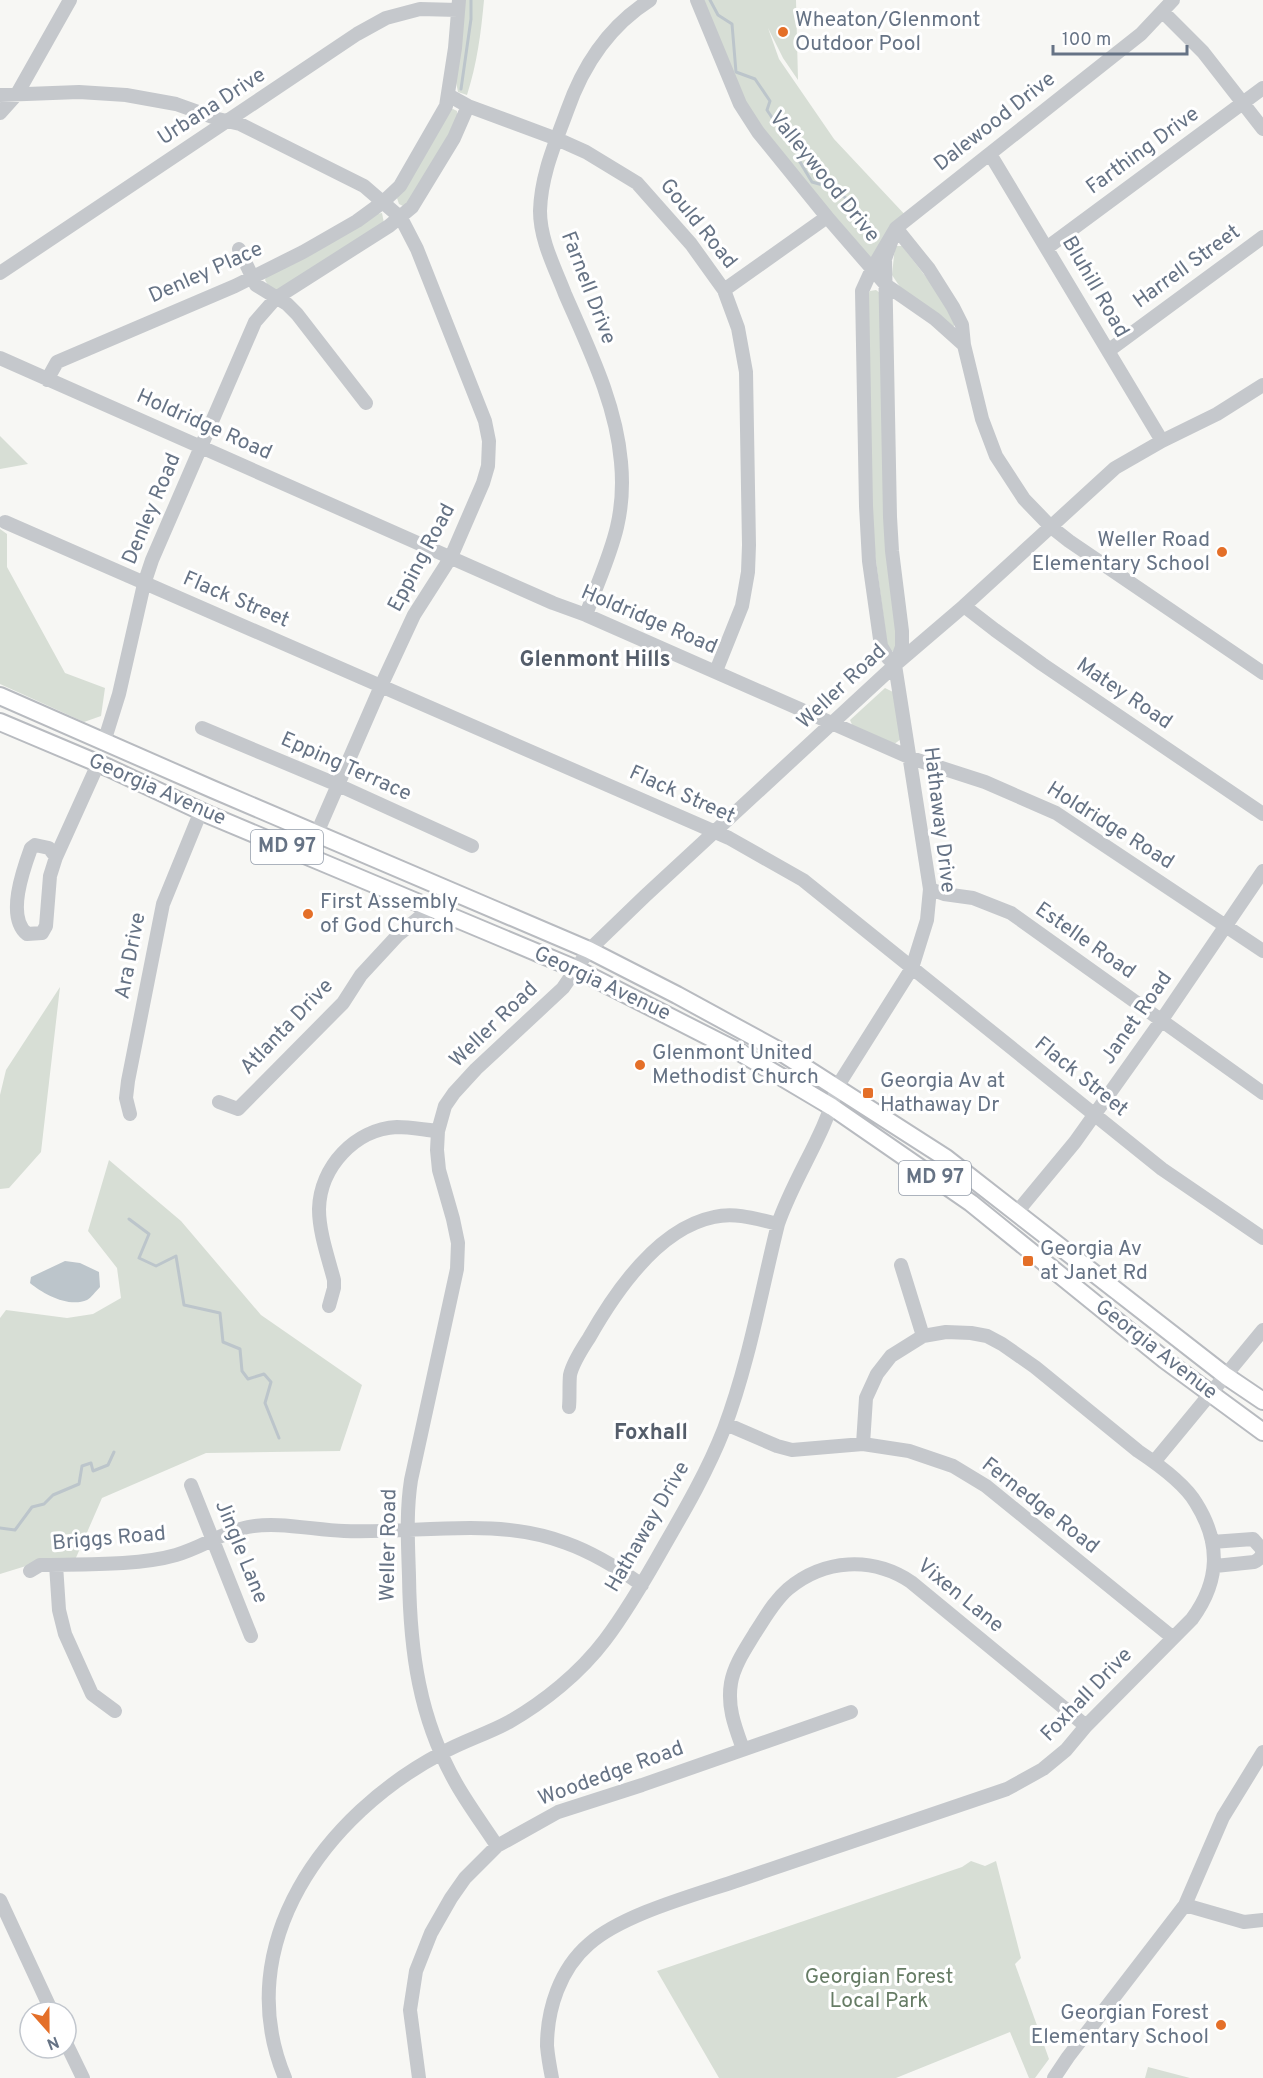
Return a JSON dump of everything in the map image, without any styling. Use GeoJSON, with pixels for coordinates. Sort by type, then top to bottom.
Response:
{"type":"FeatureCollection","features":[{"type":"Feature","properties":{"kind":"main road","name":"Georgia Avenue"},"geometry":{"type":"LineString","coordinates":[[0,696],[589,950],[697,1005],[776,1049],[946,1158],[1226,1376],[1263,1401]]}},
{"type":"Feature","properties":{"kind":"main road","name":"Georgia Avenue"},"geometry":{"type":"LineString","coordinates":[[0,722],[201,811],[576,969],[735,1050],[832,1107],[971,1203],[1165,1360],[1263,1432]]}},
{"type":"Feature","properties":{"kind":"street"},"geometry":{"type":"LineString","coordinates":[[0,113],[17,94],[70,0]]}},
{"type":"Feature","properties":{"kind":"street","name":"Farnell Drive"},"geometry":{"type":"LineString","coordinates":[[586,615],[611,553],[620,523],[621,461],[611,409],[544,238],[540,214],[541,195],[545,171],[570,101],[585,69],[619,23],[650,0]]}},
{"type":"Feature","properties":{"kind":"street","name":"Valleywood Drive"},"geometry":{"type":"LineString","coordinates":[[697,0],[741,104],[758,132],[827,218],[886,285],[935,319],[964,345]]}},
{"type":"Feature","properties":{"kind":"street","name":"Dalewood Drive"},"geometry":{"type":"LineString","coordinates":[[872,269],[896,228],[1141,34],[1173,0]]}},
{"type":"Feature","properties":{"kind":"street"},"geometry":{"type":"LineString","coordinates":[[383,202],[399,186],[411,169],[446,106],[455,48],[458,5]]}},
{"type":"Feature","properties":{"kind":"street","name":"Urbana Drive"},"geometry":{"type":"LineString","coordinates":[[0,273],[357,34],[386,18],[420,9],[458,5]]}},
{"type":"Feature","properties":{"kind":"street"},"geometry":{"type":"LineString","coordinates":[[1163,12],[1203,52],[1263,129]]}},
{"type":"Feature","properties":{"kind":"street","name":"Farthing Drive"},"geometry":{"type":"LineString","coordinates":[[1048,247],[1263,88]]}},
{"type":"Feature","properties":{"kind":"street","name":"Epping Road"},"geometry":{"type":"LineString","coordinates":[[0,95],[79,92],[126,95],[176,104],[249,128],[364,186],[400,218],[417,249],[485,421],[489,441],[488,466],[483,483],[451,556],[414,615],[381,686],[307,856]]}},
{"type":"Feature","properties":{"kind":"street","name":"Gould Road"},"geometry":{"type":"LineString","coordinates":[[448,95],[468,106],[586,152],[637,183],[691,244],[724,290],[738,328],[746,372],[749,554],[742,606],[716,671]]}},
{"type":"Feature","properties":{"kind":"street","name":"Denley Road"},"geometry":{"type":"LineString","coordinates":[[104,742],[119,694],[144,584],[152,560],[255,322],[276,298],[400,218],[412,207],[433,176],[468,106]]}},
{"type":"Feature","properties":{"kind":"street","name":"Bluhill Road"},"geometry":{"type":"LineString","coordinates":[[990,154],[1048,247],[1162,441]]}},
{"type":"Feature","properties":{"kind":"street","name":"Denley Place"},"geometry":{"type":"LineString","coordinates":[[47,380],[57,362],[235,286],[303,252],[357,221],[383,202]]}},
{"type":"Feature","properties":{"kind":"street"},"geometry":{"type":"LineString","coordinates":[[724,290],[827,218]]}},
{"type":"Feature","properties":{"kind":"street"},"geometry":{"type":"LineString","coordinates":[[886,285],[885,259],[896,228]]}},
{"type":"Feature","properties":{"kind":"street","name":"Valleywood Drive"},"geometry":{"type":"LineString","coordinates":[[896,228],[928,269],[962,325],[964,345],[982,419],[996,456],[1024,499],[1050,526],[1263,673]]}},
{"type":"Feature","properties":{"kind":"street","name":"Harrell Street"},"geometry":{"type":"LineString","coordinates":[[1108,351],[1263,237]]}},
{"type":"Feature","properties":{"kind":"street"},"geometry":{"type":"LineString","coordinates":[[239,249],[256,285],[287,304],[297,314],[366,403]]}},
{"type":"Feature","properties":{"kind":"street","name":"Hathaway Drive"},"geometry":{"type":"LineString","coordinates":[[872,269],[862,291],[868,550],[881,646],[895,665]]}},
{"type":"Feature","properties":{"kind":"street","name":"Hathaway Drive"},"geometry":{"type":"LineString","coordinates":[[285,2078],[275,2045],[268,1998],[269,1976],[284,1918],[314,1864],[352,1819],[395,1782],[441,1753],[508,1722],[545,1699],[604,1641],[642,1585],[696,1492],[726,1424],[744,1365],[785,1203],[832,1107],[837,1087],[912,968],[927,920],[930,889],[895,665],[902,647],[902,631],[890,517],[886,285]]}},
{"type":"Feature","properties":{"kind":"street","name":"Holdridge Road"},"geometry":{"type":"LineString","coordinates":[[0,358],[553,603],[586,615],[682,659],[716,671],[832,725],[911,758],[985,782],[1056,813],[1263,951]]}},
{"type":"Feature","properties":{"kind":"street","name":"Weller Road"},"geometry":{"type":"LineString","coordinates":[[497,1846],[457,1785],[441,1753],[424,1709],[413,1659],[410,1625],[407,1507],[457,1269],[458,1243],[439,1170],[437,1150],[438,1131],[445,1106],[454,1092],[476,1069],[563,988],[589,950],[645,896],[895,665],[964,606],[1115,468],[1162,441],[1217,414],[1263,385]]}},
{"type":"Feature","properties":{"kind":"street","name":"Flack Street"},"geometry":{"type":"LineString","coordinates":[[5,522],[716,832],[803,880],[1162,1169],[1263,1238]]}},
{"type":"Feature","properties":{"kind":"street","name":"Matey Road"},"geometry":{"type":"LineString","coordinates":[[964,606],[1042,664],[1263,814]]}},
{"type":"Feature","properties":{"kind":"street","name":"Epping Terrace"},"geometry":{"type":"LineString","coordinates":[[202,728],[338,785],[472,846]]}},
{"type":"Feature","properties":{"kind":"street"},"geometry":{"type":"LineString","coordinates":[[56,857],[49,848],[34,845],[31,848],[20,881],[18,899],[17,921],[21,930],[27,934],[42,933],[46,926],[50,876],[56,857],[98,764]]}},
{"type":"Feature","properties":{"kind":"street","name":"Ara Drive"},"geometry":{"type":"LineString","coordinates":[[130,1114],[126,1098],[128,1081],[163,904],[201,811]]}},
{"type":"Feature","properties":{"kind":"street","name":"Janet Road"},"geometry":{"type":"LineString","coordinates":[[1017,1212],[1075,1142],[1263,872]]}},
{"type":"Feature","properties":{"kind":"street","name":"Estelle Road"},"geometry":{"type":"LineString","coordinates":[[930,889],[944,894],[973,898],[1011,913],[1263,1093]]}},
{"type":"Feature","properties":{"kind":"street","name":"Atlanta Drive"},"geometry":{"type":"LineString","coordinates":[[219,1102],[238,1109],[343,1003],[361,975],[398,935],[431,908]]}},
{"type":"Feature","properties":{"kind":"street"},"geometry":{"type":"LineString","coordinates":[[329,1306],[334,1280],[319,1210],[324,1179],[333,1164],[347,1147],[374,1132],[396,1127],[438,1131]]}},
{"type":"Feature","properties":{"kind":"street"},"geometry":{"type":"LineString","coordinates":[[569,1407],[570,1374],[605,1310],[638,1268],[671,1236],[693,1223],[716,1216],[746,1216],[778,1224]]}},
{"type":"Feature","properties":{"kind":"street"},"geometry":{"type":"LineString","coordinates":[[901,1265],[923,1336]]}},
{"type":"Feature","properties":{"kind":"street"},"geometry":{"type":"LineString","coordinates":[[1154,1462],[1263,1330]]}},
{"type":"Feature","properties":{"kind":"street","name":"Foxhall Drive"},"geometry":{"type":"LineString","coordinates":[[552,2078],[547,2048],[553,2003],[562,1979],[571,1964],[587,1945],[608,1928],[671,1903],[1007,1789],[1043,1769],[1066,1750],[1086,1726],[1192,1619],[1202,1605],[1215,1566],[1212,1542],[1196,1502],[1154,1462],[1035,1367],[987,1336],[946,1332],[923,1336],[891,1356],[877,1374],[866,1398],[863,1444]]}},
{"type":"Feature","properties":{"kind":"street","name":"Fernedge Road"},"geometry":{"type":"LineString","coordinates":[[726,1424],[792,1450],[863,1444],[909,1451],[953,1467],[986,1486],[1172,1637]]}},
{"type":"Feature","properties":{"kind":"street","name":"Jingle Lane"},"geometry":{"type":"LineString","coordinates":[[191,1485],[251,1636]]}},
{"type":"Feature","properties":{"kind":"street","name":"Briggs Road"},"geometry":{"type":"LineString","coordinates":[[30,1571],[40,1565],[147,1561],[177,1555],[247,1527],[264,1525],[345,1531],[492,1528],[535,1534],[564,1542],[614,1566],[642,1585]]}},
{"type":"Feature","properties":{"kind":"street"},"geometry":{"type":"LineString","coordinates":[[1212,1542],[1247,1539],[1257,1542],[1263,1554],[1254,1562],[1215,1566]]}},
{"type":"Feature","properties":{"kind":"street","name":"Vixen Lane"},"geometry":{"type":"LineString","coordinates":[[743,1749],[732,1719],[729,1702],[731,1680],[743,1654],[773,1606],[787,1590],[823,1569],[855,1563],[889,1570],[911,1582],[1086,1726]]}},
{"type":"Feature","properties":{"kind":"street"},"geometry":{"type":"LineString","coordinates":[[56,1565],[59,1610],[65,1634],[92,1694],[115,1711]]}},
{"type":"Feature","properties":{"kind":"street","name":"Woodedge Road"},"geometry":{"type":"LineString","coordinates":[[419,2078],[410,2010],[416,1971],[431,1933],[451,1898],[465,1878],[497,1846],[558,1812],[851,1712]]}},
{"type":"Feature","properties":{"kind":"street"},"geometry":{"type":"LineString","coordinates":[[1054,2078],[1185,1905],[1223,1817],[1263,1752]]}},
{"type":"Feature","properties":{"kind":"street"},"geometry":{"type":"LineString","coordinates":[[0,1900],[46,2000]]}},
{"type":"Feature","properties":{"kind":"street"},"geometry":{"type":"LineString","coordinates":[[1185,1905],[1244,1922],[1263,1920]]}},
{"type":"Feature","properties":{"kind":"street"},"geometry":{"type":"LineString","coordinates":[[74,2060],[82,2078]]}},
{"type":"Feature","properties":{"kind":"green space"},"geometry":{"type":"Polygon","coordinates":[[[459,0],[484,0],[478,48],[467,95],[458,92],[456,82],[459,0]]]}},
{"type":"Feature","properties":{"kind":"green space"},"geometry":{"type":"Polygon","coordinates":[[[697,0],[796,0],[798,80],[783,58],[768,28],[779,59],[834,139],[908,218],[895,228],[886,285],[758,132],[697,0]]]}},
{"type":"Feature","properties":{"kind":"green space"},"geometry":{"type":"Polygon","coordinates":[[[448,110],[457,111],[457,122],[409,204],[403,206],[399,204],[397,198],[448,110]]]}},
{"type":"Feature","properties":{"kind":"green space"},"geometry":{"type":"Polygon","coordinates":[[[382,213],[384,223],[278,292],[270,289],[265,280],[266,277],[376,214],[382,213]]]}},
{"type":"Feature","properties":{"kind":"green space"},"geometry":{"type":"Polygon","coordinates":[[[895,246],[902,246],[944,300],[956,323],[953,327],[902,290],[892,275],[895,246]]]}},
{"type":"Feature","properties":{"kind":"green space"},"geometry":{"type":"Polygon","coordinates":[[[876,290],[880,293],[898,645],[892,652],[888,651],[872,531],[867,295],[870,291],[876,290]]]}},
{"type":"Feature","properties":{"kind":"green space"},"geometry":{"type":"Polygon","coordinates":[[[0,436],[28,464],[0,469],[0,436]]]}},
{"type":"Feature","properties":{"kind":"green space"},"geometry":{"type":"Polygon","coordinates":[[[0,529],[7,534],[7,567],[65,673],[105,688],[101,716],[84,722],[0,684],[0,529]]]}},
{"type":"Feature","properties":{"kind":"green space"},"geometry":{"type":"Polygon","coordinates":[[[885,688],[893,692],[901,739],[893,745],[853,727],[850,720],[885,688]]]}},
{"type":"Feature","properties":{"kind":"green space"},"geometry":{"type":"Polygon","coordinates":[[[60,987],[41,1152],[9,1188],[0,1189],[0,1095],[6,1070],[60,987]]]}},
{"type":"Feature","properties":{"kind":"green space"},"geometry":{"type":"Polygon","coordinates":[[[109,1160],[181,1221],[261,1315],[362,1385],[340,1451],[206,1453],[102,1498],[75,1560],[26,1566],[0,1574],[0,1318],[6,1310],[67,1318],[93,1314],[121,1298],[117,1268],[88,1231],[109,1160]]]}},
{"type":"Feature","properties":{"kind":"green space","name":"Georgian Forest Local Park"},"geometry":{"type":"Polygon","coordinates":[[[971,1861],[985,1866],[996,1861],[1021,1958],[1015,1964],[1049,2059],[1035,2078],[1029,2078],[1010,2032],[896,2078],[719,2078],[657,1971],[962,1867],[971,1861]]]}},
{"type":"Feature","properties":{"kind":"green space"},"geometry":{"type":"Polygon","coordinates":[[[1148,2067],[1190,2078],[1145,2078],[1148,2067]]]}},
{"type":"Feature","properties":{"kind":"shaded area"},"geometry":{"type":"Polygon","coordinates":[[[65,1261],[80,1263],[99,1272],[100,1287],[87,1300],[72,1302],[57,1299],[30,1283],[31,1277],[65,1261]]]}},
{"type":"Feature","properties":{"kind":"waterway"},"geometry":{"type":"LineString","coordinates":[[461,89],[471,19],[471,0]]}},
{"type":"Feature","properties":{"kind":"waterway"},"geometry":{"type":"LineString","coordinates":[[710,0],[718,15],[732,24],[736,72],[755,79],[770,101],[767,110],[786,139],[799,152],[800,162],[812,182],[832,189],[847,199],[873,229]]}},
{"type":"Feature","properties":{"kind":"waterway"},"geometry":{"type":"LineString","coordinates":[[129,1219],[149,1234],[139,1258],[156,1266],[176,1256],[184,1305],[220,1313],[223,1342],[240,1349],[242,1371],[248,1379],[264,1374],[271,1382],[265,1403],[279,1438]]}},
{"type":"Feature","properties":{"kind":"waterway"},"geometry":{"type":"LineString","coordinates":[[0,1528],[15,1530],[32,1507],[44,1504],[53,1495],[79,1484],[82,1466],[91,1463],[93,1471],[108,1465],[114,1452]]}},
{"type":"Feature","properties":{"kind":"place","name":"Wheaton/Glenmont Outdoor Pool"},"geometry":{"type":"Point","coordinates":[783,32]}},
{"type":"Feature","properties":{"kind":"place","name":"Weller Road Elementary School"},"geometry":{"type":"Point","coordinates":[1222,552]}},
{"type":"Feature","properties":{"kind":"place","name":"First Assembly of God Church"},"geometry":{"type":"Point","coordinates":[308,914]}},
{"type":"Feature","properties":{"kind":"place","name":"Glenmont United Methodist Church"},"geometry":{"type":"Point","coordinates":[640,1065]}},
{"type":"Feature","properties":{"kind":"place","name":"Georgia Av at Hathaway Dr"},"geometry":{"type":"Point","coordinates":[868,1093]}},
{"type":"Feature","properties":{"kind":"place","name":"Georgia Av at Janet Rd"},"geometry":{"type":"Point","coordinates":[1028,1261]}},
{"type":"Feature","properties":{"kind":"place","name":"Georgian Forest Elementary School"},"geometry":{"type":"Point","coordinates":[1221,2025]}},
{"type":"Feature","properties":{"kind":"district","name":"Glenmont Hills"},"geometry":{"type":"Point","coordinates":[595,660]}},
{"type":"Feature","properties":{"kind":"district","name":"Foxhall"},"geometry":{"type":"Point","coordinates":[651,1433]}}]}
